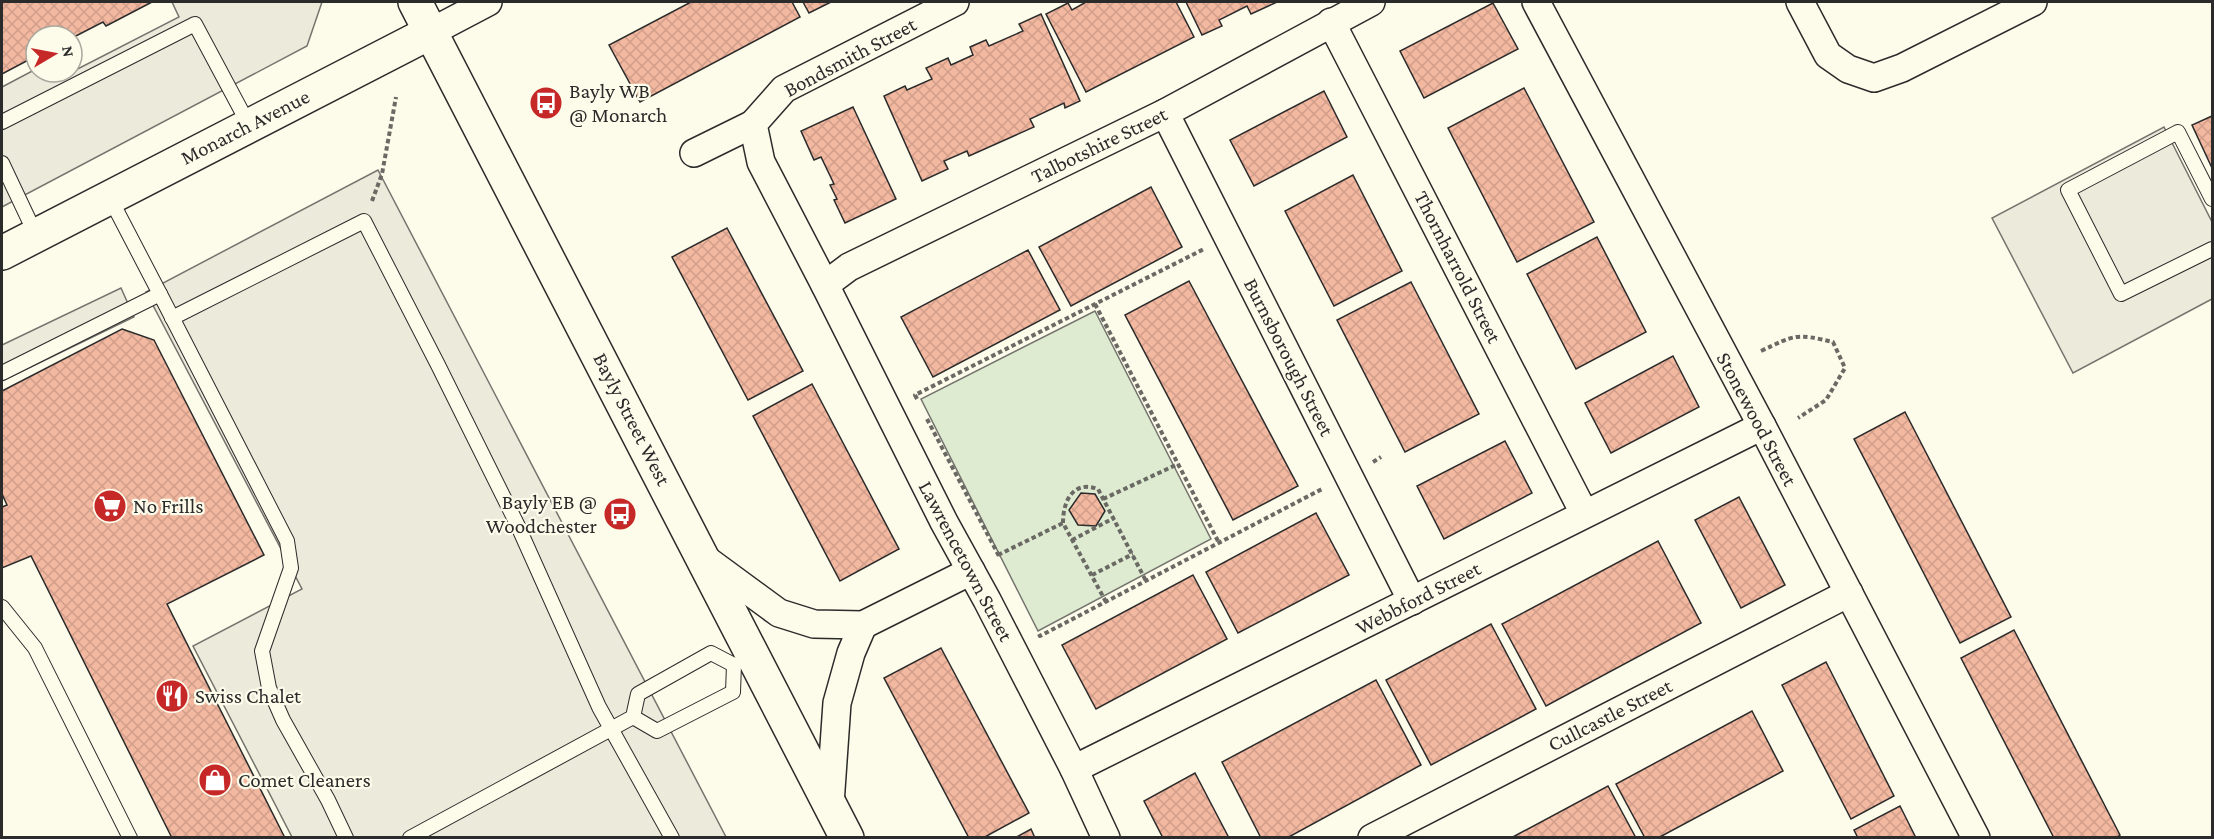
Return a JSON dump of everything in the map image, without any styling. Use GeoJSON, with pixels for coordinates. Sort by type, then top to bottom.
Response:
{"type":"FeatureCollection","features":[{"type":"Feature","properties":{"kind":"main road","name":"Bayly Street West"},"geometry":{"type":"LineString","coordinates":[[415,2],[704,558],[744,660],[830,804],[847,837]]}},
{"type":"Feature","properties":{"kind":"main road","name":"Monarch Avenue"},"geometry":{"type":"LineString","coordinates":[[2,253],[431,32]]}},
{"type":"Feature","properties":{"kind":"street","name":"Monarch Avenue"},"geometry":{"type":"LineString","coordinates":[[431,32],[488,2]]}},
{"type":"Feature","properties":{"kind":"street","name":"Bondsmith Street"},"geometry":{"type":"LineString","coordinates":[[694,153],[753,124],[784,89],[955,2]]}},
{"type":"Feature","properties":{"kind":"street","name":"Talbotshire Street"},"geometry":{"type":"LineString","coordinates":[[825,285],[849,267],[1165,113],[1371,2]]}},
{"type":"Feature","properties":{"kind":"street","name":"Stonewood Street"},"geometry":{"type":"LineString","coordinates":[[1536,2],[1762,426],[1976,837]]}},
{"type":"Feature","properties":{"kind":"street"},"geometry":{"type":"LineString","coordinates":[[1800,2],[1828,55],[1848,69],[1874,78],[1902,68],[2033,2]]}},
{"type":"Feature","properties":{"kind":"street","name":"Thornharrold Street"},"geometry":{"type":"LineString","coordinates":[[1331,22],[1584,513]]}},
{"type":"Feature","properties":{"kind":"street","name":"Burnsborough Street"},"geometry":{"type":"LineString","coordinates":[[1165,113],[1412,601]]}},
{"type":"Feature","properties":{"kind":"street"},"geometry":{"type":"LineString","coordinates":[[753,124],[761,162],[825,285]]}},
{"type":"Feature","properties":{"kind":"street","name":"Lawrencetown Street"},"geometry":{"type":"LineString","coordinates":[[825,285],[944,522],[1074,769],[1106,837]]}},
{"type":"Feature","properties":{"kind":"street","name":"Webbford Street"},"geometry":{"type":"LineString","coordinates":[[1074,769],[1762,426]]}},
{"type":"Feature","properties":{"kind":"street"},"geometry":{"type":"LineString","coordinates":[[704,558],[779,613],[814,624],[863,625],[971,571]]}},
{"type":"Feature","properties":{"kind":"street","name":"Cullcastle Street"},"geometry":{"type":"LineString","coordinates":[[1372,837],[1849,593]]}},
{"type":"Feature","properties":{"kind":"street"},"geometry":{"type":"LineString","coordinates":[[830,804],[837,703],[851,653],[863,625]]}},
{"type":"Feature","properties":{"kind":"lane"},"geometry":{"type":"LineString","coordinates":[[2,122],[195,24],[249,126]]}},
{"type":"Feature","properties":{"kind":"lane"},"geometry":{"type":"LineString","coordinates":[[2212,199],[2178,132],[2068,190],[2121,294],[2212,249]]}},
{"type":"Feature","properties":{"kind":"lane"},"geometry":{"type":"LineString","coordinates":[[2,163],[36,235]]}},
{"type":"Feature","properties":{"kind":"lane"},"geometry":{"type":"LineString","coordinates":[[110,197],[287,542],[291,568],[262,651],[269,688],[283,720],[346,837]]}},
{"type":"Feature","properties":{"kind":"lane"},"geometry":{"type":"LineString","coordinates":[[172,318],[364,221],[517,524],[584,675],[672,837]]}},
{"type":"Feature","properties":{"kind":"lane"},"geometry":{"type":"LineString","coordinates":[[2,373],[160,294]]}},
{"type":"Feature","properties":{"kind":"lane"},"geometry":{"type":"LineString","coordinates":[[2,607],[35,648],[130,837]]}},
{"type":"Feature","properties":{"kind":"lane"},"geometry":{"type":"LineString","coordinates":[[410,837],[612,730],[633,717],[638,694],[711,654],[744,660],[733,692],[706,706],[657,731],[633,717]]}},
{"type":"Feature","properties":{"kind":"path"},"geometry":{"type":"LineString","coordinates":[[364,221],[382,174],[396,97]]}},
{"type":"Feature","properties":{"kind":"path"},"geometry":{"type":"LineString","coordinates":[[920,405],[915,395],[1228,237]]}},
{"type":"Feature","properties":{"kind":"path"},"geometry":{"type":"LineString","coordinates":[[1095,304],[1219,543]]}},
{"type":"Feature","properties":{"kind":"path"},"geometry":{"type":"LineString","coordinates":[[1761,351],[1791,336],[1807,336],[1833,342],[1845,368],[1826,400],[1798,418]]}},
{"type":"Feature","properties":{"kind":"path"},"geometry":{"type":"LineString","coordinates":[[926,416],[1002,563]]}},
{"type":"Feature","properties":{"kind":"path"},"geometry":{"type":"LineString","coordinates":[[1035,626],[1040,636],[1381,458]]}},
{"type":"Feature","properties":{"kind":"path"},"geometry":{"type":"LineString","coordinates":[[1103,500],[1178,464]]}},
{"type":"Feature","properties":{"kind":"path"},"geometry":{"type":"LineString","coordinates":[[1106,602],[1063,523],[1066,500],[1076,490],[1089,486],[1098,489],[1146,581]]}},
{"type":"Feature","properties":{"kind":"path"},"geometry":{"type":"LineString","coordinates":[[1072,540],[1114,518]]}},
{"type":"Feature","properties":{"kind":"path"},"geometry":{"type":"LineString","coordinates":[[998,555],[1063,523]]}},
{"type":"Feature","properties":{"kind":"path"},"geometry":{"type":"LineString","coordinates":[[1092,575],[1133,554]]}},
{"type":"Feature","properties":{"kind":"green space"},"geometry":{"type":"Polygon","coordinates":[[[1095,311],[1211,539],[1038,631],[921,399],[1095,311]]]}},
{"type":"Feature","properties":{"kind":"shaded area"},"geometry":{"type":"Polygon","coordinates":[[[172,2],[322,2],[307,46],[2,207],[2,87],[24,75],[24,84],[84,84],[84,66],[179,17],[172,2]]]}},
{"type":"Feature","properties":{"kind":"shaded area"},"geometry":{"type":"Polygon","coordinates":[[[2164,127],[2212,222],[2212,299],[2073,373],[1992,218],[2164,127]]]}},
{"type":"Feature","properties":{"kind":"shaded area"},"geometry":{"type":"Polygon","coordinates":[[[378,170],[726,837],[292,837],[193,646],[302,589],[146,292],[378,170]]]}},
{"type":"Feature","properties":{"kind":"shaded area"},"geometry":{"type":"Polygon","coordinates":[[[121,288],[134,317],[2,381],[2,345],[121,288]]]}},
{"type":"Feature","properties":{"kind":"building"},"geometry":{"type":"Polygon","coordinates":[[[2,2],[152,2],[106,26],[103,22],[84,32],[84,24],[24,24],[24,62],[2,74],[2,2]]]}},
{"type":"Feature","properties":{"kind":"building"},"geometry":{"type":"Polygon","coordinates":[[[691,2],[792,2],[800,17],[640,102],[609,45],[691,2]]]}},
{"type":"Feature","properties":{"kind":"building"},"geometry":{"type":"Polygon","coordinates":[[[803,2],[831,2],[809,13],[803,2]]]}},
{"type":"Feature","properties":{"kind":"building"},"geometry":{"type":"Polygon","coordinates":[[[1086,2],[1176,2],[1194,37],[1086,92],[1046,14],[1068,3],[1072,10],[1086,2]]]}},
{"type":"Feature","properties":{"kind":"building"},"geometry":{"type":"Polygon","coordinates":[[[1186,2],[1277,2],[1251,14],[1247,6],[1219,20],[1222,26],[1202,35],[1186,2]]]}},
{"type":"Feature","properties":{"kind":"building"},"geometry":{"type":"Polygon","coordinates":[[[1493,3],[1518,49],[1424,98],[1400,51],[1493,3]]]}},
{"type":"Feature","properties":{"kind":"building"},"geometry":{"type":"Polygon","coordinates":[[[1041,14],[1080,101],[1065,108],[1064,103],[1030,119],[1034,127],[969,156],[967,151],[944,161],[948,169],[922,181],[884,96],[905,86],[907,90],[932,79],[926,68],[948,58],[951,65],[973,55],[970,47],[986,40],[989,46],[1023,31],[1019,24],[1041,14]]]}},
{"type":"Feature","properties":{"kind":"building"},"geometry":{"type":"Polygon","coordinates":[[[1524,88],[1594,222],[1517,262],[1448,128],[1524,88]]]}},
{"type":"Feature","properties":{"kind":"building"},"geometry":{"type":"Polygon","coordinates":[[[1324,91],[1347,137],[1254,186],[1230,140],[1324,91]]]}},
{"type":"Feature","properties":{"kind":"building"},"geometry":{"type":"Polygon","coordinates":[[[853,107],[896,199],[845,223],[834,200],[837,199],[830,185],[834,184],[821,157],[814,160],[801,131],[853,107]]]}},
{"type":"Feature","properties":{"kind":"building"},"geometry":{"type":"Polygon","coordinates":[[[2212,116],[2212,168],[2192,125],[2212,116]]]}},
{"type":"Feature","properties":{"kind":"building"},"geometry":{"type":"Polygon","coordinates":[[[1353,175],[1402,271],[1334,306],[1285,211],[1353,175]]]}},
{"type":"Feature","properties":{"kind":"building"},"geometry":{"type":"Polygon","coordinates":[[[1151,187],[1182,247],[1071,306],[1039,247],[1151,187]]]}},
{"type":"Feature","properties":{"kind":"building"},"geometry":{"type":"Polygon","coordinates":[[[727,228],[803,371],[748,400],[672,257],[727,228]]]}},
{"type":"Feature","properties":{"kind":"building"},"geometry":{"type":"Polygon","coordinates":[[[1597,237],[1646,332],[1576,369],[1527,274],[1597,237]]]}},
{"type":"Feature","properties":{"kind":"building"},"geometry":{"type":"Polygon","coordinates":[[[1028,250],[1060,310],[933,377],[901,317],[1028,250]]]}},
{"type":"Feature","properties":{"kind":"building"},"geometry":{"type":"Polygon","coordinates":[[[1189,281],[1298,486],[1233,520],[1125,315],[1189,281]]]}},
{"type":"Feature","properties":{"kind":"building"},"geometry":{"type":"Polygon","coordinates":[[[1411,282],[1479,414],[1405,452],[1337,320],[1411,282]]]}},
{"type":"Feature","properties":{"kind":"building"},"geometry":{"type":"Polygon","coordinates":[[[122,329],[154,340],[264,555],[167,604],[285,838],[172,838],[31,556],[2,568],[2,507],[7,505],[2,494],[2,391],[122,329]]]}},
{"type":"Feature","properties":{"kind":"building"},"geometry":{"type":"Polygon","coordinates":[[[1673,356],[1699,407],[1611,453],[1585,403],[1673,356]]]}},
{"type":"Feature","properties":{"kind":"building"},"geometry":{"type":"Polygon","coordinates":[[[812,384],[899,549],[840,581],[753,416],[812,384]]]}},
{"type":"Feature","properties":{"kind":"building"},"geometry":{"type":"Polygon","coordinates":[[[1905,412],[2011,617],[1960,643],[1854,439],[1905,412]]]}},
{"type":"Feature","properties":{"kind":"building"},"geometry":{"type":"Polygon","coordinates":[[[1505,441],[1532,493],[1444,539],[1417,486],[1505,441]]]}},
{"type":"Feature","properties":{"kind":"building"},"geometry":{"type":"Polygon","coordinates":[[[1081,493],[1095,494],[1105,511],[1096,526],[1078,525],[1069,510],[1081,493]]]}},
{"type":"Feature","properties":{"kind":"building"},"geometry":{"type":"Polygon","coordinates":[[[1739,497],[1785,585],[1741,608],[1695,520],[1739,497]]]}},
{"type":"Feature","properties":{"kind":"building"},"geometry":{"type":"Polygon","coordinates":[[[1316,513],[1349,575],[1238,633],[1206,572],[1316,513]]]}},
{"type":"Feature","properties":{"kind":"building"},"geometry":{"type":"Polygon","coordinates":[[[1658,541],[1701,623],[1546,706],[1502,624],[1658,541]]]}},
{"type":"Feature","properties":{"kind":"building"},"geometry":{"type":"Polygon","coordinates":[[[1193,575],[1227,639],[1096,709],[1062,645],[1193,575]]]}},
{"type":"Feature","properties":{"kind":"building"},"geometry":{"type":"Polygon","coordinates":[[[1491,624],[1536,709],[1431,765],[1386,680],[1491,624]]]}},
{"type":"Feature","properties":{"kind":"building"},"geometry":{"type":"Polygon","coordinates":[[[2014,630],[2120,835],[2116,838],[2054,838],[1961,658],[2014,630]]]}},
{"type":"Feature","properties":{"kind":"building"},"geometry":{"type":"Polygon","coordinates":[[[941,648],[1029,813],[983,838],[969,838],[884,678],[941,648]]]}},
{"type":"Feature","properties":{"kind":"building"},"geometry":{"type":"Polygon","coordinates":[[[1826,662],[1894,796],[1851,819],[1782,685],[1826,662]]]}},
{"type":"Feature","properties":{"kind":"building"},"geometry":{"type":"Polygon","coordinates":[[[1376,680],[1421,765],[1287,838],[1261,838],[1222,762],[1376,680]]]}},
{"type":"Feature","properties":{"kind":"building"},"geometry":{"type":"Polygon","coordinates":[[[1752,711],[1783,771],[1658,838],[1645,838],[1616,784],[1752,711]]]}},
{"type":"Feature","properties":{"kind":"building"},"geometry":{"type":"Polygon","coordinates":[[[1195,773],[1229,838],[1163,838],[1144,801],[1195,773]]]}},
{"type":"Feature","properties":{"kind":"building"},"geometry":{"type":"Polygon","coordinates":[[[1608,786],[1636,838],[1511,838],[1608,786]]]}},
{"type":"Feature","properties":{"kind":"building"},"geometry":{"type":"Polygon","coordinates":[[[1900,806],[1916,838],[1858,838],[1854,830],[1900,806]]]}},
{"type":"Feature","properties":{"kind":"building"},"geometry":{"type":"Polygon","coordinates":[[[1031,829],[1035,838],[1015,838],[1031,829]]]}},
{"type":"Feature","properties":{"kind":"place","name":"Bayly WB @ Monarch"},"geometry":{"type":"Point","coordinates":[546,103]}},
{"type":"Feature","properties":{"kind":"place","name":"No Frills"},"geometry":{"type":"Point","coordinates":[110,506]}},
{"type":"Feature","properties":{"kind":"place","name":"Bayly EB @ Woodchester"},"geometry":{"type":"Point","coordinates":[620,514]}},
{"type":"Feature","properties":{"kind":"place","name":"Swiss Chalet"},"geometry":{"type":"Point","coordinates":[172,696]}},
{"type":"Feature","properties":{"kind":"place","name":"Comet Cleaners"},"geometry":{"type":"Point","coordinates":[215,780]}}]}
